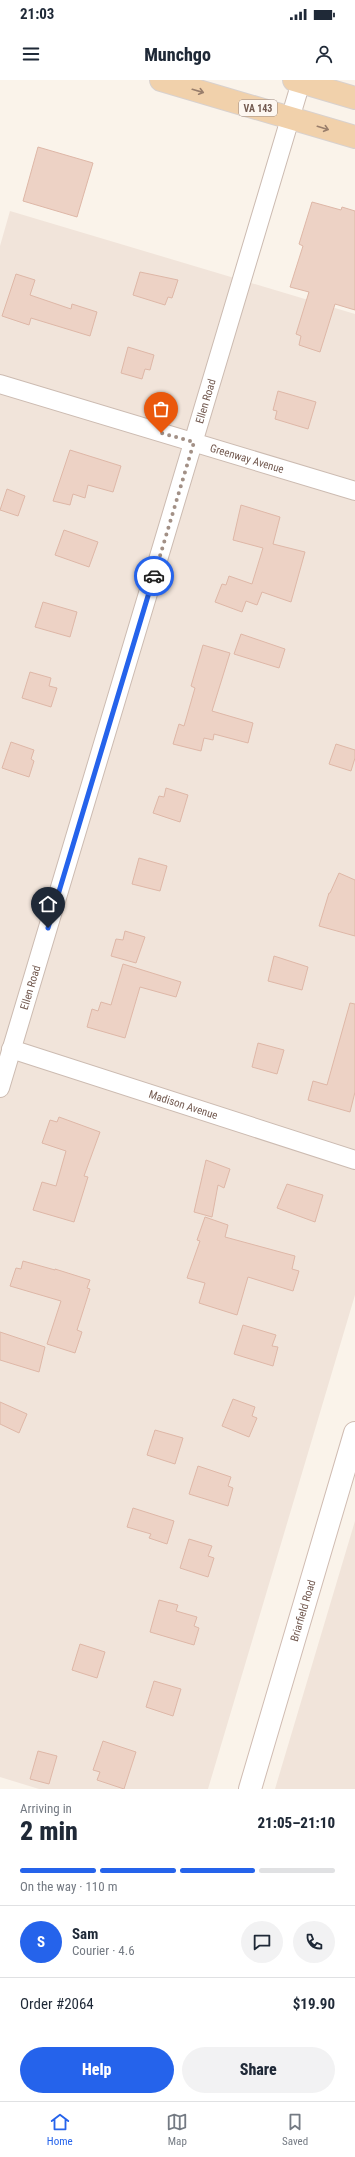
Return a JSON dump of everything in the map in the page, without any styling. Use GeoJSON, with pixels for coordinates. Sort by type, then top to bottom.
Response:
{"type":"FeatureCollection","features":[{"type":"Feature","properties":{"kind":"main road","name":"VA 143"},"geometry":{"type":"LineString","coordinates":[[161,80],[355,137]]}},
{"type":"Feature","properties":{"kind":"main road"},"geometry":{"type":"LineString","coordinates":[[298,81],[355,98]]}},
{"type":"Feature","properties":{"kind":"main road","name":"Briarfield Road"},"geometry":{"type":"LineString","coordinates":[[250,1789],[355,1432]]}},
{"type":"Feature","properties":{"kind":"street","name":"Ellen Road"},"geometry":{"type":"LineString","coordinates":[[0,1088],[291,118],[298,81]]}},
{"type":"Feature","properties":{"kind":"street","name":"Greenway Avenue"},"geometry":{"type":"LineString","coordinates":[[0,384],[355,491]]}},
{"type":"Feature","properties":{"kind":"street","name":"Madison Avenue"},"geometry":{"type":"LineString","coordinates":[[11,1049],[355,1160]]}},
{"type":"Feature","properties":{"kind":"shaded area"},"geometry":{"type":"Polygon","coordinates":[[[10,211],[355,314],[355,1295],[208,1789],[39,1789],[0,1777],[0,246],[10,211]]]}},
{"type":"Feature","properties":{"kind":"shaded area"},"geometry":{"type":"Polygon","coordinates":[[[355,1521],[355,1789],[275,1789],[355,1521]]]}},
{"type":"Feature","properties":{"kind":"building"},"geometry":{"type":"Polygon","coordinates":[[[38,147],[93,163],[77,217],[23,201],[38,147]]]}},
{"type":"Feature","properties":{"kind":"building"},"geometry":{"type":"Polygon","coordinates":[[[312,202],[341,210],[342,207],[355,211],[355,310],[335,304],[320,352],[299,345],[301,336],[296,334],[309,292],[290,287],[303,246],[299,244],[312,202]]]}},
{"type":"Feature","properties":{"kind":"building"},"geometry":{"type":"Polygon","coordinates":[[[140,272],[178,280],[172,298],[168,297],[165,305],[133,295],[140,272]]]}},
{"type":"Feature","properties":{"kind":"building"},"geometry":{"type":"Polygon","coordinates":[[[16,274],[35,280],[30,295],[71,309],[72,304],[97,312],[90,336],[31,318],[29,325],[2,316],[16,274]]]}},
{"type":"Feature","properties":{"kind":"building"},"geometry":{"type":"Polygon","coordinates":[[[128,347],[154,355],[150,370],[145,369],[142,379],[121,373],[128,347]]]}},
{"type":"Feature","properties":{"kind":"building"},"geometry":{"type":"Polygon","coordinates":[[[278,391],[316,402],[308,429],[275,419],[277,411],[273,410],[278,391]]]}},
{"type":"Feature","properties":{"kind":"building"},"geometry":{"type":"Polygon","coordinates":[[[70,450],[121,466],[113,492],[88,485],[85,498],[73,494],[70,505],[53,501],[70,450]]]}},
{"type":"Feature","properties":{"kind":"building"},"geometry":{"type":"Polygon","coordinates":[[[7,489],[25,496],[18,516],[0,510],[7,489]]]}},
{"type":"Feature","properties":{"kind":"building"},"geometry":{"type":"Polygon","coordinates":[[[241,505],[280,517],[273,544],[305,552],[291,602],[262,592],[257,605],[246,601],[242,612],[215,602],[222,584],[226,585],[229,576],[252,584],[263,548],[233,540],[241,505]]]}},
{"type":"Feature","properties":{"kind":"building"},"geometry":{"type":"Polygon","coordinates":[[[64,530],[98,542],[89,567],[55,555],[64,530]]]}},
{"type":"Feature","properties":{"kind":"building"},"geometry":{"type":"Polygon","coordinates":[[[43,602],[77,612],[70,637],[35,627],[43,602]]]}},
{"type":"Feature","properties":{"kind":"building"},"geometry":{"type":"Polygon","coordinates":[[[241,634],[285,649],[279,668],[234,654],[241,634]]]}},
{"type":"Feature","properties":{"kind":"building"},"geometry":{"type":"Polygon","coordinates":[[[203,645],[230,653],[212,711],[253,723],[248,743],[214,734],[213,740],[204,738],[201,751],[173,744],[179,724],[184,726],[195,688],[191,686],[203,645]]]}},
{"type":"Feature","properties":{"kind":"building"},"geometry":{"type":"Polygon","coordinates":[[[30,672],[51,678],[49,686],[57,688],[51,707],[22,698],[30,672]]]}},
{"type":"Feature","properties":{"kind":"building"},"geometry":{"type":"Polygon","coordinates":[[[11,742],[34,750],[31,759],[34,761],[29,777],[2,768],[11,742]]]}},
{"type":"Feature","properties":{"kind":"building"},"geometry":{"type":"Polygon","coordinates":[[[336,744],[355,750],[355,758],[351,771],[329,764],[336,744]]]}},
{"type":"Feature","properties":{"kind":"building"},"geometry":{"type":"Polygon","coordinates":[[[166,788],[188,795],[180,822],[153,813],[159,796],[164,797],[166,788]]]}},
{"type":"Feature","properties":{"kind":"building"},"geometry":{"type":"Polygon","coordinates":[[[139,858],[167,866],[160,891],[132,884],[139,858]]]}},
{"type":"Feature","properties":{"kind":"building"},"geometry":{"type":"Polygon","coordinates":[[[339,873],[355,880],[355,936],[319,926],[329,893],[339,873]]]}},
{"type":"Feature","properties":{"kind":"building"},"geometry":{"type":"Polygon","coordinates":[[[125,931],[145,937],[136,963],[111,956],[116,939],[123,940],[125,931]]]}},
{"type":"Feature","properties":{"kind":"building"},"geometry":{"type":"Polygon","coordinates":[[[274,956],[308,967],[302,990],[268,981],[274,956]]]}},
{"type":"Feature","properties":{"kind":"building"},"geometry":{"type":"Polygon","coordinates":[[[123,964],[181,982],[176,997],[140,987],[125,1038],[87,1027],[92,1009],[98,1011],[101,1002],[111,1005],[123,964]]]}},
{"type":"Feature","properties":{"kind":"building"},"geometry":{"type":"Polygon","coordinates":[[[350,1003],[355,1004],[355,1092],[350,1112],[308,1100],[313,1081],[327,1085],[350,1003]]]}},
{"type":"Feature","properties":{"kind":"building"},"geometry":{"type":"Polygon","coordinates":[[[258,1043],[284,1050],[277,1074],[252,1067],[258,1043]]]}},
{"type":"Feature","properties":{"kind":"building"},"geometry":{"type":"Polygon","coordinates":[[[59,1117],[100,1132],[84,1176],[88,1177],[74,1222],[33,1210],[42,1182],[56,1186],[66,1151],[42,1143],[50,1120],[57,1122],[59,1117]]]}},
{"type":"Feature","properties":{"kind":"building"},"geometry":{"type":"Polygon","coordinates":[[[206,1160],[230,1169],[224,1188],[218,1185],[212,1217],[194,1212],[206,1160]]]}},
{"type":"Feature","properties":{"kind":"building"},"geometry":{"type":"Polygon","coordinates":[[[287,1184],[323,1195],[315,1222],[277,1208],[287,1184]]]}},
{"type":"Feature","properties":{"kind":"building"},"geometry":{"type":"Polygon","coordinates":[[[205,1217],[228,1225],[225,1237],[295,1256],[292,1269],[299,1271],[293,1291],[248,1277],[237,1315],[199,1303],[205,1283],[187,1278],[200,1241],[197,1240],[205,1217]]]}},
{"type":"Feature","properties":{"kind":"building"},"geometry":{"type":"Polygon","coordinates":[[[23,1261],[90,1280],[87,1288],[90,1289],[77,1330],[82,1332],[75,1353],[47,1344],[61,1301],[10,1286],[16,1268],[21,1269],[23,1261]]]}},
{"type":"Feature","properties":{"kind":"building"},"geometry":{"type":"Polygon","coordinates":[[[243,1325],[276,1335],[272,1346],[278,1347],[273,1366],[234,1354],[243,1325]]]}},
{"type":"Feature","properties":{"kind":"building"},"geometry":{"type":"Polygon","coordinates":[[[0,1332],[45,1347],[39,1372],[0,1360],[0,1332]]]}},
{"type":"Feature","properties":{"kind":"building"},"geometry":{"type":"Polygon","coordinates":[[[233,1399],[255,1407],[252,1416],[257,1418],[249,1437],[222,1426],[233,1399]]]}},
{"type":"Feature","properties":{"kind":"building"},"geometry":{"type":"Polygon","coordinates":[[[0,1402],[27,1414],[19,1433],[0,1424],[0,1402]]]}},
{"type":"Feature","properties":{"kind":"building"},"geometry":{"type":"Polygon","coordinates":[[[155,1430],[183,1438],[175,1464],[147,1455],[155,1430]]]}},
{"type":"Feature","properties":{"kind":"building"},"geometry":{"type":"Polygon","coordinates":[[[198,1466],[231,1477],[228,1486],[233,1488],[228,1506],[189,1494],[198,1466]]]}},
{"type":"Feature","properties":{"kind":"building"},"geometry":{"type":"Polygon","coordinates":[[[133,1508],[174,1521],[167,1544],[149,1538],[151,1534],[127,1527],[133,1508]]]}},
{"type":"Feature","properties":{"kind":"building"},"geometry":{"type":"Polygon","coordinates":[[[189,1539],[212,1546],[208,1556],[214,1558],[208,1577],[180,1568],[189,1539]]]}},
{"type":"Feature","properties":{"kind":"building"},"geometry":{"type":"Polygon","coordinates":[[[159,1600],[178,1605],[176,1611],[197,1617],[194,1626],[199,1628],[194,1645],[150,1632],[159,1600]]]}},
{"type":"Feature","properties":{"kind":"building"},"geometry":{"type":"Polygon","coordinates":[[[80,1644],[105,1652],[97,1678],[72,1670],[80,1644]]]}},
{"type":"Feature","properties":{"kind":"building"},"geometry":{"type":"Polygon","coordinates":[[[154,1681],[181,1689],[173,1716],[146,1707],[154,1681]]]}},
{"type":"Feature","properties":{"kind":"building"},"geometry":{"type":"Polygon","coordinates":[[[103,1741],[136,1752],[124,1789],[97,1780],[100,1772],[93,1770],[103,1741]]]}},
{"type":"Feature","properties":{"kind":"building"},"geometry":{"type":"Polygon","coordinates":[[[38,1751],[57,1756],[49,1784],[30,1779],[38,1751]]]}},
{"type":"Feature","properties":{"kind":"way so far"},"geometry":{"type":"LineString","coordinates":[[154,576],[194,442],[161,433]]}},
{"type":"Feature","properties":{"kind":"route"},"geometry":{"type":"LineString","coordinates":[[48,928],[154,576]]}}]}
